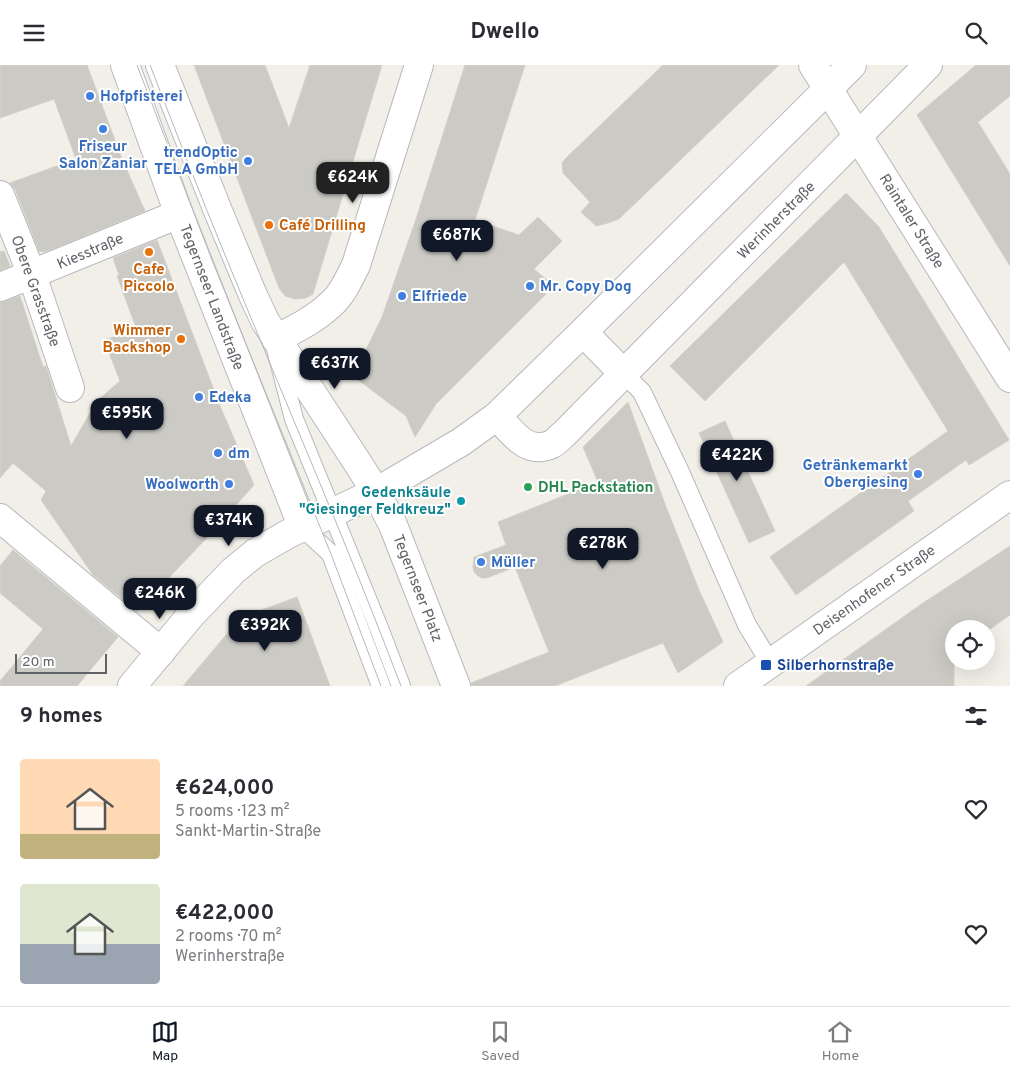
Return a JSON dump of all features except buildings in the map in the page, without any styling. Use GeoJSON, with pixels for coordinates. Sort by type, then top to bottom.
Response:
{"type":"FeatureCollection","features":[{"type":"Feature","properties":{"kind":"main road","name":"Tegernseer Landstraße"},"geometry":{"type":"LineString","coordinates":[[125,65],[179,214],[303,528]]}},
{"type":"Feature","properties":{"kind":"main road"},"geometry":{"type":"LineString","coordinates":[[160,65],[252,293],[274,335],[376,492]]}},
{"type":"Feature","properties":{"kind":"main road"},"geometry":{"type":"LineString","coordinates":[[274,335],[315,318],[331,305],[345,286],[356,265],[420,65]]}},
{"type":"Feature","properties":{"kind":"main road","name":"Raintaler Straße"},"geometry":{"type":"LineString","coordinates":[[813,65],[1010,378]]}},
{"type":"Feature","properties":{"kind":"main road"},"geometry":{"type":"LineString","coordinates":[[132,686],[191,615],[233,571],[255,553],[376,492],[461,442],[497,416],[852,65]]}},
{"type":"Feature","properties":{"kind":"main road","name":"Werinherstraße"},"geometry":{"type":"LineString","coordinates":[[497,416],[523,444],[538,448],[552,444],[624,374],[928,65]]}},
{"type":"Feature","properties":{"kind":"main road","name":"Obere Grasstraße"},"geometry":{"type":"LineString","coordinates":[[0,195],[32,275],[70,388]]}},
{"type":"Feature","properties":{"kind":"main road","name":"Kiesstraße"},"geometry":{"type":"LineString","coordinates":[[0,287],[179,214]]}},
{"type":"Feature","properties":{"kind":"main road"},"geometry":{"type":"LineString","coordinates":[[584,332],[624,374]]}},
{"type":"Feature","properties":{"kind":"main road","name":"Tegernseer Platz"},"geometry":{"type":"LineString","coordinates":[[376,492],[393,525],[456,686]]}},
{"type":"Feature","properties":{"kind":"main road","name":"Deisenhofener Straße"},"geometry":{"type":"LineString","coordinates":[[738,686],[1010,495]]}},
{"type":"Feature","properties":{"kind":"main road"},"geometry":{"type":"LineString","coordinates":[[0,518],[161,652]]}},
{"type":"Feature","properties":{"kind":"lane"},"geometry":{"type":"LineString","coordinates":[[274,335],[294,419],[379,628],[400,686]]}},
{"type":"Feature","properties":{"kind":"lane"},"geometry":{"type":"LineString","coordinates":[[624,374],[642,392],[680,472],[747,625],[771,664]]}},
{"type":"Feature","properties":{"kind":"lane"},"geometry":{"type":"LineString","coordinates":[[303,528],[331,554],[381,686]]}},
{"type":"Feature","properties":{"kind":"tram line"},"geometry":{"type":"LineString","coordinates":[[137,65],[212,260],[331,554],[381,686]]}},
{"type":"Feature","properties":{"kind":"tram line"},"geometry":{"type":"LineString","coordinates":[[150,65],[215,231],[337,524],[401,686]]}},
{"type":"Feature","properties":{"kind":"place","name":"Hofpfisterei"},"geometry":{"type":"Point","coordinates":[90,96]}},
{"type":"Feature","properties":{"kind":"place","name":"Friseur Salon Zaniar"},"geometry":{"type":"Point","coordinates":[103,129]}},
{"type":"Feature","properties":{"kind":"place","name":"trendOptic TELA GmbH"},"geometry":{"type":"Point","coordinates":[248,161]}},
{"type":"Feature","properties":{"kind":"place","name":"Café Drilling"},"geometry":{"type":"Point","coordinates":[269,225]}},
{"type":"Feature","properties":{"kind":"place","name":"Cafe Piccolo"},"geometry":{"type":"Point","coordinates":[149,252]}},
{"type":"Feature","properties":{"kind":"place","name":"Mr. Copy Dog"},"geometry":{"type":"Point","coordinates":[530,286]}},
{"type":"Feature","properties":{"kind":"place","name":"Elfriede"},"geometry":{"type":"Point","coordinates":[402,296]}},
{"type":"Feature","properties":{"kind":"place","name":"Wimmer Backshop"},"geometry":{"type":"Point","coordinates":[181,339]}},
{"type":"Feature","properties":{"kind":"place","name":"Edeka"},"geometry":{"type":"Point","coordinates":[199,397]}},
{"type":"Feature","properties":{"kind":"place","name":"dm"},"geometry":{"type":"Point","coordinates":[218,453]}},
{"type":"Feature","properties":{"kind":"place","name":"Getränkemarkt Obergiesing"},"geometry":{"type":"Point","coordinates":[918,474]}},
{"type":"Feature","properties":{"kind":"place","name":"Woolworth"},"geometry":{"type":"Point","coordinates":[229,484]}},
{"type":"Feature","properties":{"kind":"place","name":"DHL Packstation"},"geometry":{"type":"Point","coordinates":[528,487]}},
{"type":"Feature","properties":{"kind":"place","name":"Gedenksäule \"Giesinger Feldkreuz\""},"geometry":{"type":"Point","coordinates":[461,501]}},
{"type":"Feature","properties":{"kind":"place","name":"Müller"},"geometry":{"type":"Point","coordinates":[481,562]}},
{"type":"Feature","properties":{"kind":"place","name":"Silberhornstraße"},"geometry":{"type":"Point","coordinates":[766,665]}}]}
